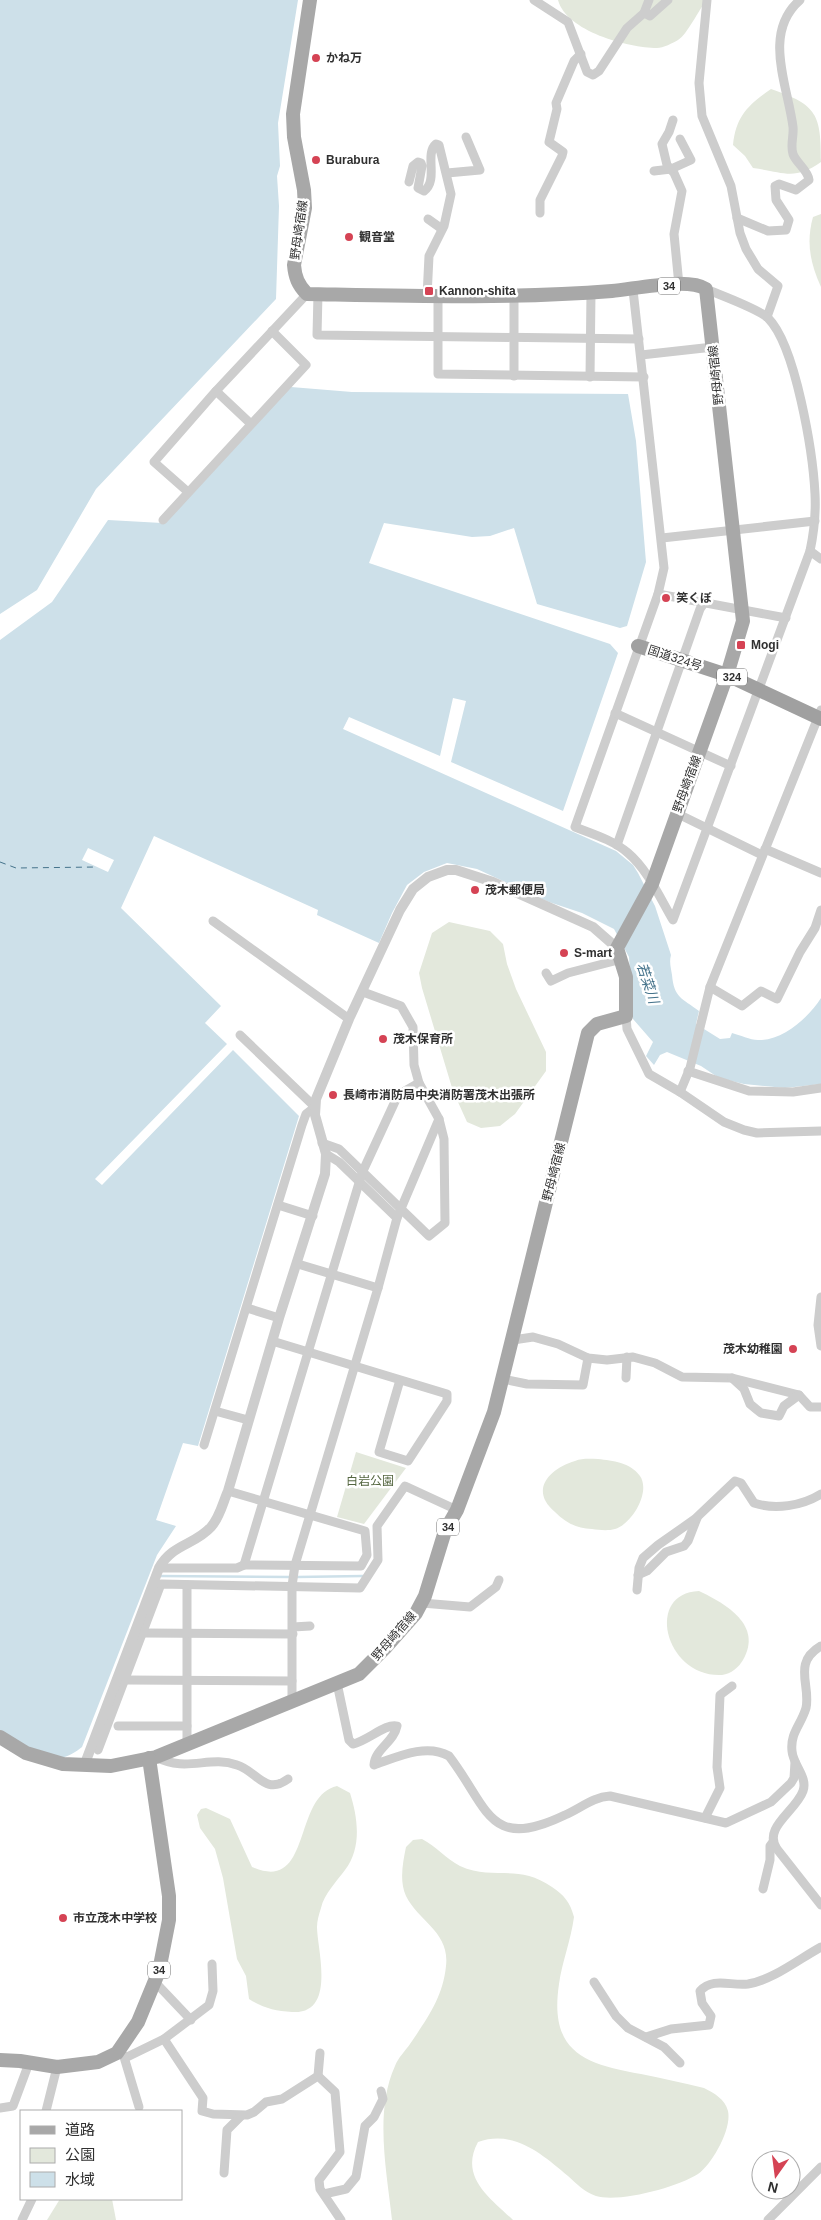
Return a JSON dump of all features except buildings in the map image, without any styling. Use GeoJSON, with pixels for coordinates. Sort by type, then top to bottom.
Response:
{"type":"FeatureCollection","features":[{"type":"Feature","properties":{"kind":"highway","name":"国道324号"},"geometry":{"type":"LineString","coordinates":[[638,646],[727,675],[820,716]]}},
{"type":"Feature","properties":{"kind":"main road","name":"野母崎宿線"},"geometry":{"type":"LineString","coordinates":[[310,0],[294,114],[294,137],[304,190],[305,208],[295,275],[302,289],[313,294]]}},
{"type":"Feature","properties":{"kind":"main road","name":"34"},"geometry":{"type":"LineString","coordinates":[[313,294],[514,298],[679,285],[699,285],[706,289]]}},
{"type":"Feature","properties":{"kind":"main road","name":"野母崎宿線"},"geometry":{"type":"LineString","coordinates":[[620,953],[649,890],[727,675],[743,621],[706,289]]}},
{"type":"Feature","properties":{"kind":"main road"},"geometry":{"type":"LineString","coordinates":[[620,953],[626,977],[626,1016]]}},
{"type":"Feature","properties":{"kind":"main road","name":"野母崎宿線"},"geometry":{"type":"LineString","coordinates":[[0,1737],[26,1753],[45,1760],[84,1766],[111,1766],[153,1758],[187,1745],[337,1683],[367,1668],[422,1603],[445,1531],[457,1510],[494,1412],[588,1033],[597,1024],[626,1016]]}},
{"type":"Feature","properties":{"kind":"main road","name":"34"},"geometry":{"type":"LineString","coordinates":[[120,2055],[138,2022],[155,1982],[166,1941],[169,1909],[153,1758]]}},
{"type":"Feature","properties":{"kind":"main road"},"geometry":{"type":"LineString","coordinates":[[0,2060],[57,2067],[98,2062],[120,2055]]}},
{"type":"Feature","properties":{"kind":"street"},"geometry":{"type":"LineString","coordinates":[[534,0],[568,22],[587,72],[596,74],[627,28],[644,13],[649,0]]}},
{"type":"Feature","properties":{"kind":"street"},"geometry":{"type":"LineString","coordinates":[[644,13],[650,16],[668,0]]}},
{"type":"Feature","properties":{"kind":"street"},"geometry":{"type":"LineString","coordinates":[[707,0],[699,83],[701,109],[731,186],[740,233],[754,263],[778,286],[768,317]]}},
{"type":"Feature","properties":{"kind":"street"},"geometry":{"type":"LineString","coordinates":[[738,218],[768,231],[786,230],[789,220],[776,200],[776,186],[780,184],[796,190],[809,180],[809,176],[793,155],[793,128],[782,79],[780,57],[782,26],[786,16],[800,0]]}},
{"type":"Feature","properties":{"kind":"street"},"geometry":{"type":"LineString","coordinates":[[540,213],[540,200],[563,152],[549,142],[557,110],[556,103],[574,61],[581,54]]}},
{"type":"Feature","properties":{"kind":"street"},"geometry":{"type":"LineString","coordinates":[[673,120],[670,132],[662,144],[667,165],[682,195],[674,234],[679,285]]}},
{"type":"Feature","properties":{"kind":"street"},"geometry":{"type":"LineString","coordinates":[[447,173],[480,170],[466,137]]}},
{"type":"Feature","properties":{"kind":"street"},"geometry":{"type":"LineString","coordinates":[[654,171],[670,169],[691,160],[680,139]]}},
{"type":"Feature","properties":{"kind":"street"},"geometry":{"type":"LineString","coordinates":[[409,182],[414,166],[418,162],[422,166],[418,188],[424,191],[427,188],[431,173],[433,148],[436,144],[439,145],[451,194],[442,229],[428,256],[438,337],[438,374],[644,377]]}},
{"type":"Feature","properties":{"kind":"street"},"geometry":{"type":"LineString","coordinates":[[428,219],[442,229]]}},
{"type":"Feature","properties":{"kind":"street"},"geometry":{"type":"LineString","coordinates":[[634,290],[664,568],[658,594],[575,827],[628,853],[649,890],[673,920],[810,551],[815,521],[815,494],[810,455],[796,381],[775,327],[768,317],[706,289]]}},
{"type":"Feature","properties":{"kind":"street"},"geometry":{"type":"LineString","coordinates":[[590,377],[592,293]]}},
{"type":"Feature","properties":{"kind":"street"},"geometry":{"type":"LineString","coordinates":[[188,492],[154,462],[272,331],[313,294]]}},
{"type":"Feature","properties":{"kind":"street"},"geometry":{"type":"LineString","coordinates":[[313,294],[317,334],[639,339]]}},
{"type":"Feature","properties":{"kind":"street"},"geometry":{"type":"LineString","coordinates":[[514,298],[514,376]]}},
{"type":"Feature","properties":{"kind":"street"},"geometry":{"type":"LineString","coordinates":[[163,520],[306,365],[272,331]]}},
{"type":"Feature","properties":{"kind":"street"},"geometry":{"type":"LineString","coordinates":[[641,354],[713,346]]}},
{"type":"Feature","properties":{"kind":"street"},"geometry":{"type":"LineString","coordinates":[[216,391],[251,424]]}},
{"type":"Feature","properties":{"kind":"street"},"geometry":{"type":"LineString","coordinates":[[662,538],[815,521]]}},
{"type":"Feature","properties":{"kind":"street"},"geometry":{"type":"LineString","coordinates":[[810,551],[821,559]]}},
{"type":"Feature","properties":{"kind":"street"},"geometry":{"type":"LineString","coordinates":[[658,594],[786,618]]}},
{"type":"Feature","properties":{"kind":"street"},"geometry":{"type":"LineString","coordinates":[[617,846],[680,660],[704,603]]}},
{"type":"Feature","properties":{"kind":"street"},"geometry":{"type":"LineString","coordinates":[[615,713],[731,766]]}},
{"type":"Feature","properties":{"kind":"street"},"geometry":{"type":"LineString","coordinates":[[680,1092],[689,1069],[710,987],[820,716]]}},
{"type":"Feature","properties":{"kind":"street"},"geometry":{"type":"LineString","coordinates":[[676,813],[764,852],[821,873]]}},
{"type":"Feature","properties":{"kind":"street"},"geometry":{"type":"LineString","coordinates":[[84,1766],[158,1568],[165,1556],[210,1528],[219,1514],[228,1490],[278,1318],[298,1264],[325,1174],[326,1154],[315,1115],[321,1083],[393,924],[413,889],[428,877],[447,870],[466,872],[493,882],[593,927],[620,953],[551,981],[546,973]]}},
{"type":"Feature","properties":{"kind":"street"},"geometry":{"type":"LineString","coordinates":[[710,987],[742,1006],[761,991],[777,999],[800,952],[815,928],[821,910]]}},
{"type":"Feature","properties":{"kind":"street"},"geometry":{"type":"LineString","coordinates":[[213,921],[349,1018]]}},
{"type":"Feature","properties":{"kind":"street"},"geometry":{"type":"LineString","coordinates":[[322,1143],[339,1149],[361,1177],[399,1214],[429,1236],[445,1224],[444,1139],[439,1119],[419,1083],[414,1065],[414,1034],[407,1013],[394,1002],[363,992]]}},
{"type":"Feature","properties":{"kind":"street"},"geometry":{"type":"LineString","coordinates":[[626,1016],[628,1029],[649,1074],[680,1092],[724,1122],[744,1130],[768,1133],[821,1131]]}},
{"type":"Feature","properties":{"kind":"street"},"geometry":{"type":"LineString","coordinates":[[240,1035],[315,1107]]}},
{"type":"Feature","properties":{"kind":"street"},"geometry":{"type":"LineString","coordinates":[[689,1069],[749,1091],[793,1092],[821,1088]]}},
{"type":"Feature","properties":{"kind":"street"},"geometry":{"type":"LineString","coordinates":[[244,1565],[361,1177],[398,1095],[419,1083]]}},
{"type":"Feature","properties":{"kind":"street"},"geometry":{"type":"LineString","coordinates":[[204,1445],[302,1124],[306,1114],[315,1107]]}},
{"type":"Feature","properties":{"kind":"street"},"geometry":{"type":"LineString","coordinates":[[292,1702],[292,1584],[295,1566],[308,1515],[355,1365],[399,1214],[439,1119]]}},
{"type":"Feature","properties":{"kind":"street"},"geometry":{"type":"LineString","coordinates":[[326,1154],[361,1177]]}},
{"type":"Feature","properties":{"kind":"street"},"geometry":{"type":"LineString","coordinates":[[278,1204],[313,1216]]}},
{"type":"Feature","properties":{"kind":"street"},"geometry":{"type":"LineString","coordinates":[[298,1264],[378,1288]]}},
{"type":"Feature","properties":{"kind":"street"},"geometry":{"type":"LineString","coordinates":[[821,1297],[821,1346]]}},
{"type":"Feature","properties":{"kind":"street"},"geometry":{"type":"LineString","coordinates":[[247,1308],[278,1318]]}},
{"type":"Feature","properties":{"kind":"street"},"geometry":{"type":"LineString","coordinates":[[513,1340],[533,1337],[558,1344],[588,1358],[608,1360],[627,1357],[655,1363],[682,1377],[732,1378],[799,1395],[810,1407],[821,1407]]}},
{"type":"Feature","properties":{"kind":"street"},"geometry":{"type":"LineString","coordinates":[[272,1341],[447,1394],[447,1401],[408,1461],[379,1452],[400,1380]]}},
{"type":"Feature","properties":{"kind":"street"},"geometry":{"type":"LineString","coordinates":[[626,1378],[627,1357]]}},
{"type":"Feature","properties":{"kind":"street"},"geometry":{"type":"LineString","coordinates":[[503,1379],[527,1384],[583,1385],[588,1358]]}},
{"type":"Feature","properties":{"kind":"street"},"geometry":{"type":"LineString","coordinates":[[732,1378],[746,1393],[750,1404],[761,1413],[779,1416],[784,1406],[799,1395]]}},
{"type":"Feature","properties":{"kind":"street"},"geometry":{"type":"LineString","coordinates":[[215,1411],[248,1420]]}},
{"type":"Feature","properties":{"kind":"street"},"geometry":{"type":"LineString","coordinates":[[637,1590],[638,1575],[643,1558],[697,1517],[735,1481],[741,1483],[754,1503],[766,1507],[793,1505],[821,1494]]}},
{"type":"Feature","properties":{"kind":"street"},"geometry":{"type":"LineString","coordinates":[[98,1750],[161,1584],[292,1584],[360,1588],[378,1560],[376,1526],[402,1483],[457,1510]]}},
{"type":"Feature","properties":{"kind":"street"},"geometry":{"type":"LineString","coordinates":[[158,1568],[237,1568],[244,1565],[361,1566],[366,1555],[365,1532],[228,1490]]}},
{"type":"Feature","properties":{"kind":"street"},"geometry":{"type":"LineString","coordinates":[[638,1575],[647,1571],[666,1552],[684,1546],[688,1541],[697,1517]]}},
{"type":"Feature","properties":{"kind":"street"},"geometry":{"type":"LineString","coordinates":[[422,1603],[470,1607],[496,1587],[499,1580]]}},
{"type":"Feature","properties":{"kind":"street"},"geometry":{"type":"LineString","coordinates":[[187,1585],[187,1745]]}},
{"type":"Feature","properties":{"kind":"street"},"geometry":{"type":"LineString","coordinates":[[144,1633],[293,1630],[310,1626]]}},
{"type":"Feature","properties":{"kind":"street"},"geometry":{"type":"LineString","coordinates":[[763,1889],[774,1831],[797,1803],[804,1789],[800,1771],[792,1754],[792,1734],[806,1707],[804,1669],[812,1652],[821,1646]]}},
{"type":"Feature","properties":{"kind":"street"},"geometry":{"type":"LineString","coordinates":[[126,1680],[292,1681]]}},
{"type":"Feature","properties":{"kind":"street"},"geometry":{"type":"LineString","coordinates":[[337,1683],[349,1740],[353,1744],[362,1742],[385,1727],[397,1726],[387,1744],[377,1754],[374,1765],[420,1752],[440,1751],[449,1756],[492,1818],[510,1830],[522,1830],[543,1825],[581,1807],[596,1797],[610,1796],[726,1823],[771,1802],[791,1783],[794,1778],[795,1762]]}},
{"type":"Feature","properties":{"kind":"street"},"geometry":{"type":"LineString","coordinates":[[705,1818],[720,1788],[717,1767],[720,1695],[732,1686]]}},
{"type":"Feature","properties":{"kind":"street"},"geometry":{"type":"LineString","coordinates":[[118,1726],[187,1726]]}},
{"type":"Feature","properties":{"kind":"street"},"geometry":{"type":"LineString","coordinates":[[153,1758],[177,1765],[233,1764],[271,1785],[281,1784],[288,1779]]}},
{"type":"Feature","properties":{"kind":"street"},"geometry":{"type":"LineString","coordinates":[[773,1842],[821,1905]]}},
{"type":"Feature","properties":{"kind":"street"},"geometry":{"type":"LineString","coordinates":[[646,2037],[671,2029],[709,2025],[711,2016],[700,1997],[700,1991],[706,1984],[717,1982],[748,1984],[769,1977],[821,1947]]}},
{"type":"Feature","properties":{"kind":"street"},"geometry":{"type":"LineString","coordinates":[[139,2107],[120,2055],[164,2039],[192,2020],[212,2001],[212,1964]]}},
{"type":"Feature","properties":{"kind":"street"},"geometry":{"type":"LineString","coordinates":[[155,1982],[192,2020]]}},
{"type":"Feature","properties":{"kind":"street"},"geometry":{"type":"LineString","coordinates":[[594,1982],[616,2016],[628,2028],[664,2047],[680,2063]]}},
{"type":"Feature","properties":{"kind":"street"},"geometry":{"type":"LineString","coordinates":[[164,2039],[204,2098],[202,2111],[213,2114],[241,2116],[254,2112],[266,2102],[282,2099],[318,2076]]}},
{"type":"Feature","properties":{"kind":"street"},"geometry":{"type":"LineString","coordinates":[[318,2076],[320,2053]]}},
{"type":"Feature","properties":{"kind":"street"},"geometry":{"type":"LineString","coordinates":[[0,2108],[13,2106],[29,2063]]}},
{"type":"Feature","properties":{"kind":"street"},"geometry":{"type":"LineString","coordinates":[[46,2110],[57,2067]]}},
{"type":"Feature","properties":{"kind":"street"},"geometry":{"type":"LineString","coordinates":[[318,2076],[335,2092],[340,2152],[319,2180],[320,2189],[341,2220]]}},
{"type":"Feature","properties":{"kind":"street"},"geometry":{"type":"LineString","coordinates":[[324,2194],[346,2189],[356,2177],[366,2126],[374,2117],[383,2099],[382,2091]]}},
{"type":"Feature","properties":{"kind":"street"},"geometry":{"type":"LineString","coordinates":[[224,2173],[227,2130],[241,2116]]}},
{"type":"Feature","properties":{"kind":"street"},"geometry":{"type":"LineString","coordinates":[[768,2220],[821,2166]]}},
{"type":"Feature","properties":{"kind":"street"},"geometry":{"type":"LineString","coordinates":[[22,2220],[32,2200]]}},
{"type":"Feature","properties":{"kind":"green space"},"geometry":{"type":"Polygon","coordinates":[[[558,0],[707,0],[682,37],[668,45],[657,48],[630,45],[600,36],[585,29],[563,11],[558,0]]]}},
{"type":"Feature","properties":{"kind":"green space"},"geometry":{"type":"Polygon","coordinates":[[[771,89],[799,101],[814,114],[818,122],[821,162],[804,172],[788,174],[753,168],[745,156],[733,145],[737,126],[744,112],[771,89]]]}},
{"type":"Feature","properties":{"kind":"green space"},"geometry":{"type":"Polygon","coordinates":[[[821,214],[821,287],[810,252],[810,235],[813,217],[821,214]]]}},
{"type":"Feature","properties":{"kind":"green space"},"geometry":{"type":"Polygon","coordinates":[[[449,922],[490,931],[503,944],[507,964],[516,989],[546,1052],[546,1071],[515,1114],[500,1126],[481,1128],[467,1122],[453,1091],[422,988],[419,973],[432,933],[449,922]]]}},
{"type":"Feature","properties":{"kind":"green space","name":"白岩公園"},"geometry":{"type":"Polygon","coordinates":[[[356,1452],[406,1468],[364,1524],[337,1517],[356,1452]]]}},
{"type":"Feature","properties":{"kind":"green space"},"geometry":{"type":"Polygon","coordinates":[[[598,1459],[626,1465],[636,1471],[643,1483],[638,1507],[628,1521],[612,1530],[586,1528],[572,1524],[563,1519],[547,1504],[544,1496],[543,1488],[546,1481],[557,1469],[578,1460],[598,1459]]]}},
{"type":"Feature","properties":{"kind":"green space"},"geometry":{"type":"Polygon","coordinates":[[[699,1591],[730,1609],[745,1626],[748,1636],[748,1648],[743,1660],[729,1673],[722,1675],[702,1672],[687,1663],[675,1650],[668,1635],[667,1619],[671,1605],[682,1595],[699,1591]]]}},
{"type":"Feature","properties":{"kind":"green space"},"geometry":{"type":"Polygon","coordinates":[[[337,1786],[350,1793],[355,1812],[357,1833],[354,1852],[350,1861],[325,1898],[318,1918],[317,1927],[321,1964],[320,1992],[315,2003],[306,2010],[292,2012],[269,2009],[249,1999],[246,1976],[237,1959],[223,1878],[215,1849],[200,1828],[197,1815],[201,1809],[206,1808],[230,1819],[252,1867],[271,1872],[285,1867],[294,1856],[313,1807],[323,1793],[337,1786]]]}},
{"type":"Feature","properties":{"kind":"green space"},"geometry":{"type":"Polygon","coordinates":[[[422,1839],[460,1866],[484,1872],[528,1876],[552,1887],[566,1899],[574,1917],[560,1976],[557,2007],[559,2025],[565,2039],[574,2050],[587,2059],[602,2065],[704,2088],[722,2100],[728,2111],[727,2127],[720,2146],[698,2174],[663,2189],[633,2196],[606,2198],[596,2196],[584,2190],[548,2160],[527,2146],[504,2139],[491,2139],[478,2142],[473,2154],[472,2166],[480,2186],[513,2220],[392,2220],[384,2142],[385,2103],[389,2084],[398,2060],[428,2017],[438,1998],[446,1966],[446,1954],[439,1936],[418,1913],[404,1890],[402,1872],[406,1847],[413,1840],[422,1839]]]}},
{"type":"Feature","properties":{"kind":"green space"},"geometry":{"type":"Polygon","coordinates":[[[59,2200],[112,2200],[116,2220],[47,2220],[59,2200]]]}},
{"type":"Feature","properties":{"kind":"water"},"geometry":{"type":"Polygon","coordinates":[[[0,0],[298,0],[278,123],[280,166],[277,176],[279,206],[276,299],[96,489],[37,590],[0,614],[0,0]]]}},
{"type":"Feature","properties":{"kind":"water","name":"若菜川"},"geometry":{"type":"Polygon","coordinates":[[[291,387],[352,392],[628,394],[636,441],[646,562],[627,626],[620,628],[537,604],[514,528],[490,536],[472,537],[384,523],[369,563],[610,644],[618,653],[563,811],[451,762],[466,701],[453,698],[440,756],[349,717],[343,729],[616,851],[633,865],[655,906],[671,955],[670,963],[673,983],[677,993],[699,1011],[696,1024],[720,1039],[730,1038],[732,1033],[755,1040],[777,1037],[810,1013],[821,998],[821,1084],[785,1088],[744,1084],[719,1078],[701,1066],[667,1052],[660,1055],[654,1065],[646,1056],[653,1042],[633,1019],[629,957],[614,929],[582,913],[549,902],[477,869],[447,863],[424,872],[407,885],[379,943],[317,915],[318,910],[154,836],[121,908],[221,1006],[205,1023],[227,1044],[95,1179],[102,1185],[233,1050],[299,1116],[198,1446],[183,1443],[156,1520],[176,1526],[157,1555],[82,1747],[67,1756],[60,1758],[50,1757],[20,1743],[0,1730],[0,640],[52,602],[108,520],[162,523],[291,387]]]}},
{"type":"Feature","properties":{"kind":"pier"},"geometry":{"type":"Polygon","coordinates":[[[88,848],[114,860],[108,872],[82,860],[88,848]]]}},
{"type":"Feature","properties":{"kind":"waterway"},"geometry":{"type":"LineString","coordinates":[[159,1576],[291,1577]]}},
{"type":"Feature","properties":{"kind":"waterway"},"geometry":{"type":"LineString","coordinates":[[297,1577],[363,1576]]}},
{"type":"Feature","properties":{"kind":"ferry route"},"geometry":{"type":"LineString","coordinates":[[0,862],[16,868],[97,867]]}},
{"type":"Feature","properties":{"kind":"place","name":"かね万"},"geometry":{"type":"Point","coordinates":[316,58]}},
{"type":"Feature","properties":{"kind":"place","name":"Burabura"},"geometry":{"type":"Point","coordinates":[316,160]}},
{"type":"Feature","properties":{"kind":"place","name":"観音堂"},"geometry":{"type":"Point","coordinates":[349,237]}},
{"type":"Feature","properties":{"kind":"place","name":"Kannon-shita"},"geometry":{"type":"Point","coordinates":[429,291]}},
{"type":"Feature","properties":{"kind":"place","name":"笑くぼ"},"geometry":{"type":"Point","coordinates":[666,598]}},
{"type":"Feature","properties":{"kind":"place","name":"Mogi"},"geometry":{"type":"Point","coordinates":[741,645]}},
{"type":"Feature","properties":{"kind":"place","name":"茂木郵便局"},"geometry":{"type":"Point","coordinates":[475,890]}},
{"type":"Feature","properties":{"kind":"place","name":"S-mart"},"geometry":{"type":"Point","coordinates":[564,953]}},
{"type":"Feature","properties":{"kind":"place","name":"茂木保育所"},"geometry":{"type":"Point","coordinates":[383,1039]}},
{"type":"Feature","properties":{"kind":"place","name":"長崎市消防局中央消防署茂木出張所"},"geometry":{"type":"Point","coordinates":[333,1095]}},
{"type":"Feature","properties":{"kind":"place","name":"茂木幼稚園"},"geometry":{"type":"Point","coordinates":[793,1349]}},
{"type":"Feature","properties":{"kind":"place","name":"市立茂木中学校"},"geometry":{"type":"Point","coordinates":[63,1918]}}]}
